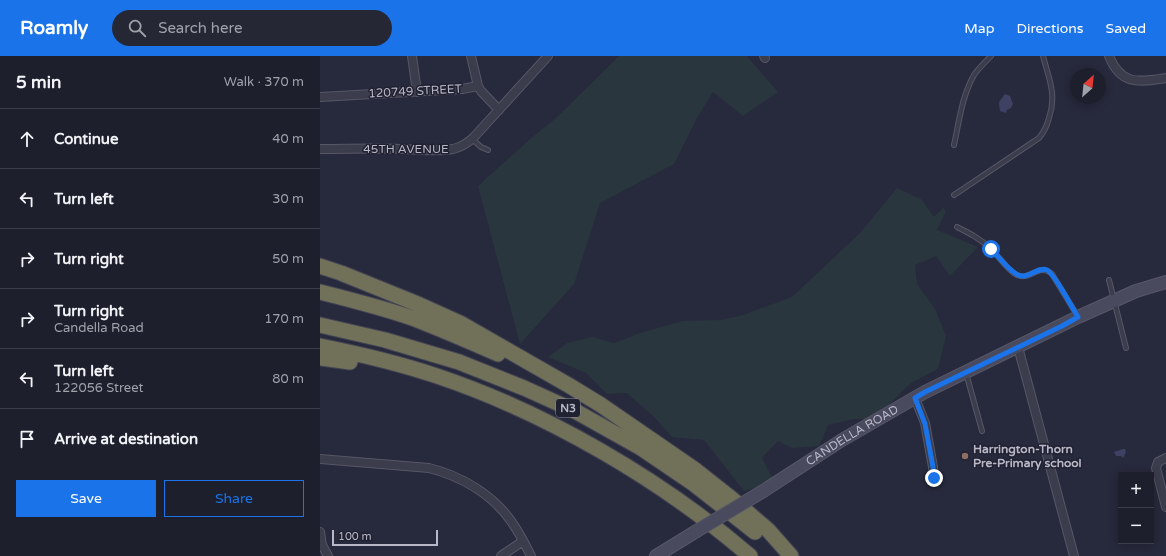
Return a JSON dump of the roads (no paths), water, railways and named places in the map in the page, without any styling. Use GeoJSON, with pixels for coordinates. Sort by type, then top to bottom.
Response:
{"type":"FeatureCollection","features":[{"type":"Feature","properties":{"kind":"highway"},"geometry":{"type":"LineString","coordinates":[[320,266],[420,305],[460,323],[552,375],[694,469],[768,530],[791,556]]}},
{"type":"Feature","properties":{"kind":"highway"},"geometry":{"type":"LineString","coordinates":[[320,292],[363,303],[414,319],[463,338],[601,406]]}},
{"type":"Feature","properties":{"kind":"highway","name":"N3"},"geometry":{"type":"LineString","coordinates":[[320,325],[385,340],[459,362],[524,388],[575,411],[641,448],[694,484],[751,528],[782,556]]}},
{"type":"Feature","properties":{"kind":"highway","name":"N3"},"geometry":{"type":"LineString","coordinates":[[320,346],[374,358],[437,375],[483,392],[545,421],[591,445],[645,478],[692,510],[750,556]]}},
{"type":"Feature","properties":{"kind":"highway"},"geometry":{"type":"LineString","coordinates":[[320,358],[375,366],[439,384],[478,398],[505,403]]}},
{"type":"Feature","properties":{"kind":"street"},"geometry":{"type":"LineString","coordinates":[[412,56],[417,92]]}},
{"type":"Feature","properties":{"kind":"street"},"geometry":{"type":"LineString","coordinates":[[471,56],[478,86]]}},
{"type":"Feature","properties":{"kind":"street","name":"45TH AVENUE"},"geometry":{"type":"LineString","coordinates":[[320,149],[451,149],[467,144],[548,56]]}},
{"type":"Feature","properties":{"kind":"street"},"geometry":{"type":"LineString","coordinates":[[1109,56],[1118,73],[1126,78],[1139,81],[1166,78]]}},
{"type":"Feature","properties":{"kind":"street","name":"120749 STREET"},"geometry":{"type":"LineString","coordinates":[[320,97],[462,89],[478,86],[499,110]]}},
{"type":"Feature","properties":{"kind":"street","name":"CANDELLA ROAD"},"geometry":{"type":"LineString","coordinates":[[656,556],[765,490],[842,440],[925,392],[1078,317],[1136,291],[1166,282]]}},
{"type":"Feature","properties":{"kind":"street"},"geometry":{"type":"LineString","coordinates":[[1018,347],[1074,556]]}},
{"type":"Feature","properties":{"kind":"street"},"geometry":{"type":"LineString","coordinates":[[915,398],[925,424],[934,478]]}},
{"type":"Feature","properties":{"kind":"street"},"geometry":{"type":"LineString","coordinates":[[1166,458],[1158,462],[1156,468],[1166,507]]}},
{"type":"Feature","properties":{"kind":"street"},"geometry":{"type":"LineString","coordinates":[[320,459],[417,466],[440,471],[464,480],[492,500],[511,520],[531,556]]}},
{"type":"Feature","properties":{"kind":"street"},"geometry":{"type":"LineString","coordinates":[[320,532],[322,545],[328,556]]}},
{"type":"Feature","properties":{"kind":"street"},"geometry":{"type":"LineString","coordinates":[[501,556],[523,541]]}},
{"type":"Feature","properties":{"kind":"lane"},"geometry":{"type":"LineString","coordinates":[[954,145],[967,91],[978,69],[991,56]]}},
{"type":"Feature","properties":{"kind":"lane"},"geometry":{"type":"LineString","coordinates":[[954,195],[1042,134],[1047,124],[1053,102],[1052,88],[1044,56]]}},
{"type":"Feature","properties":{"kind":"lane"},"geometry":{"type":"LineString","coordinates":[[472,139],[481,147],[488,150]]}},
{"type":"Feature","properties":{"kind":"lane"},"geometry":{"type":"LineString","coordinates":[[957,227],[983,242],[1017,275],[1026,276],[1041,270],[1049,272],[1078,317]]}},
{"type":"Feature","properties":{"kind":"lane"},"geometry":{"type":"LineString","coordinates":[[1109,280],[1126,348]]}},
{"type":"Feature","properties":{"kind":"lane"},"geometry":{"type":"LineString","coordinates":[[966,372],[982,431]]}},
{"type":"Feature","properties":{"kind":"water"},"geometry":{"type":"Polygon","coordinates":[[[1005,94],[1010,96],[1013,104],[1006,113],[1000,111],[999,105],[1005,94]]]}},
{"type":"Feature","properties":{"kind":"water"},"geometry":{"type":"Polygon","coordinates":[[[1125,449],[1126,452],[1123,458],[1121,456],[1116,456],[1114,452],[1125,449]]]}},
{"type":"Feature","properties":{"kind":"place","name":"Harrington-Thorn Pre-Primary school"},"geometry":{"type":"Point","coordinates":[965,456]}}]}
